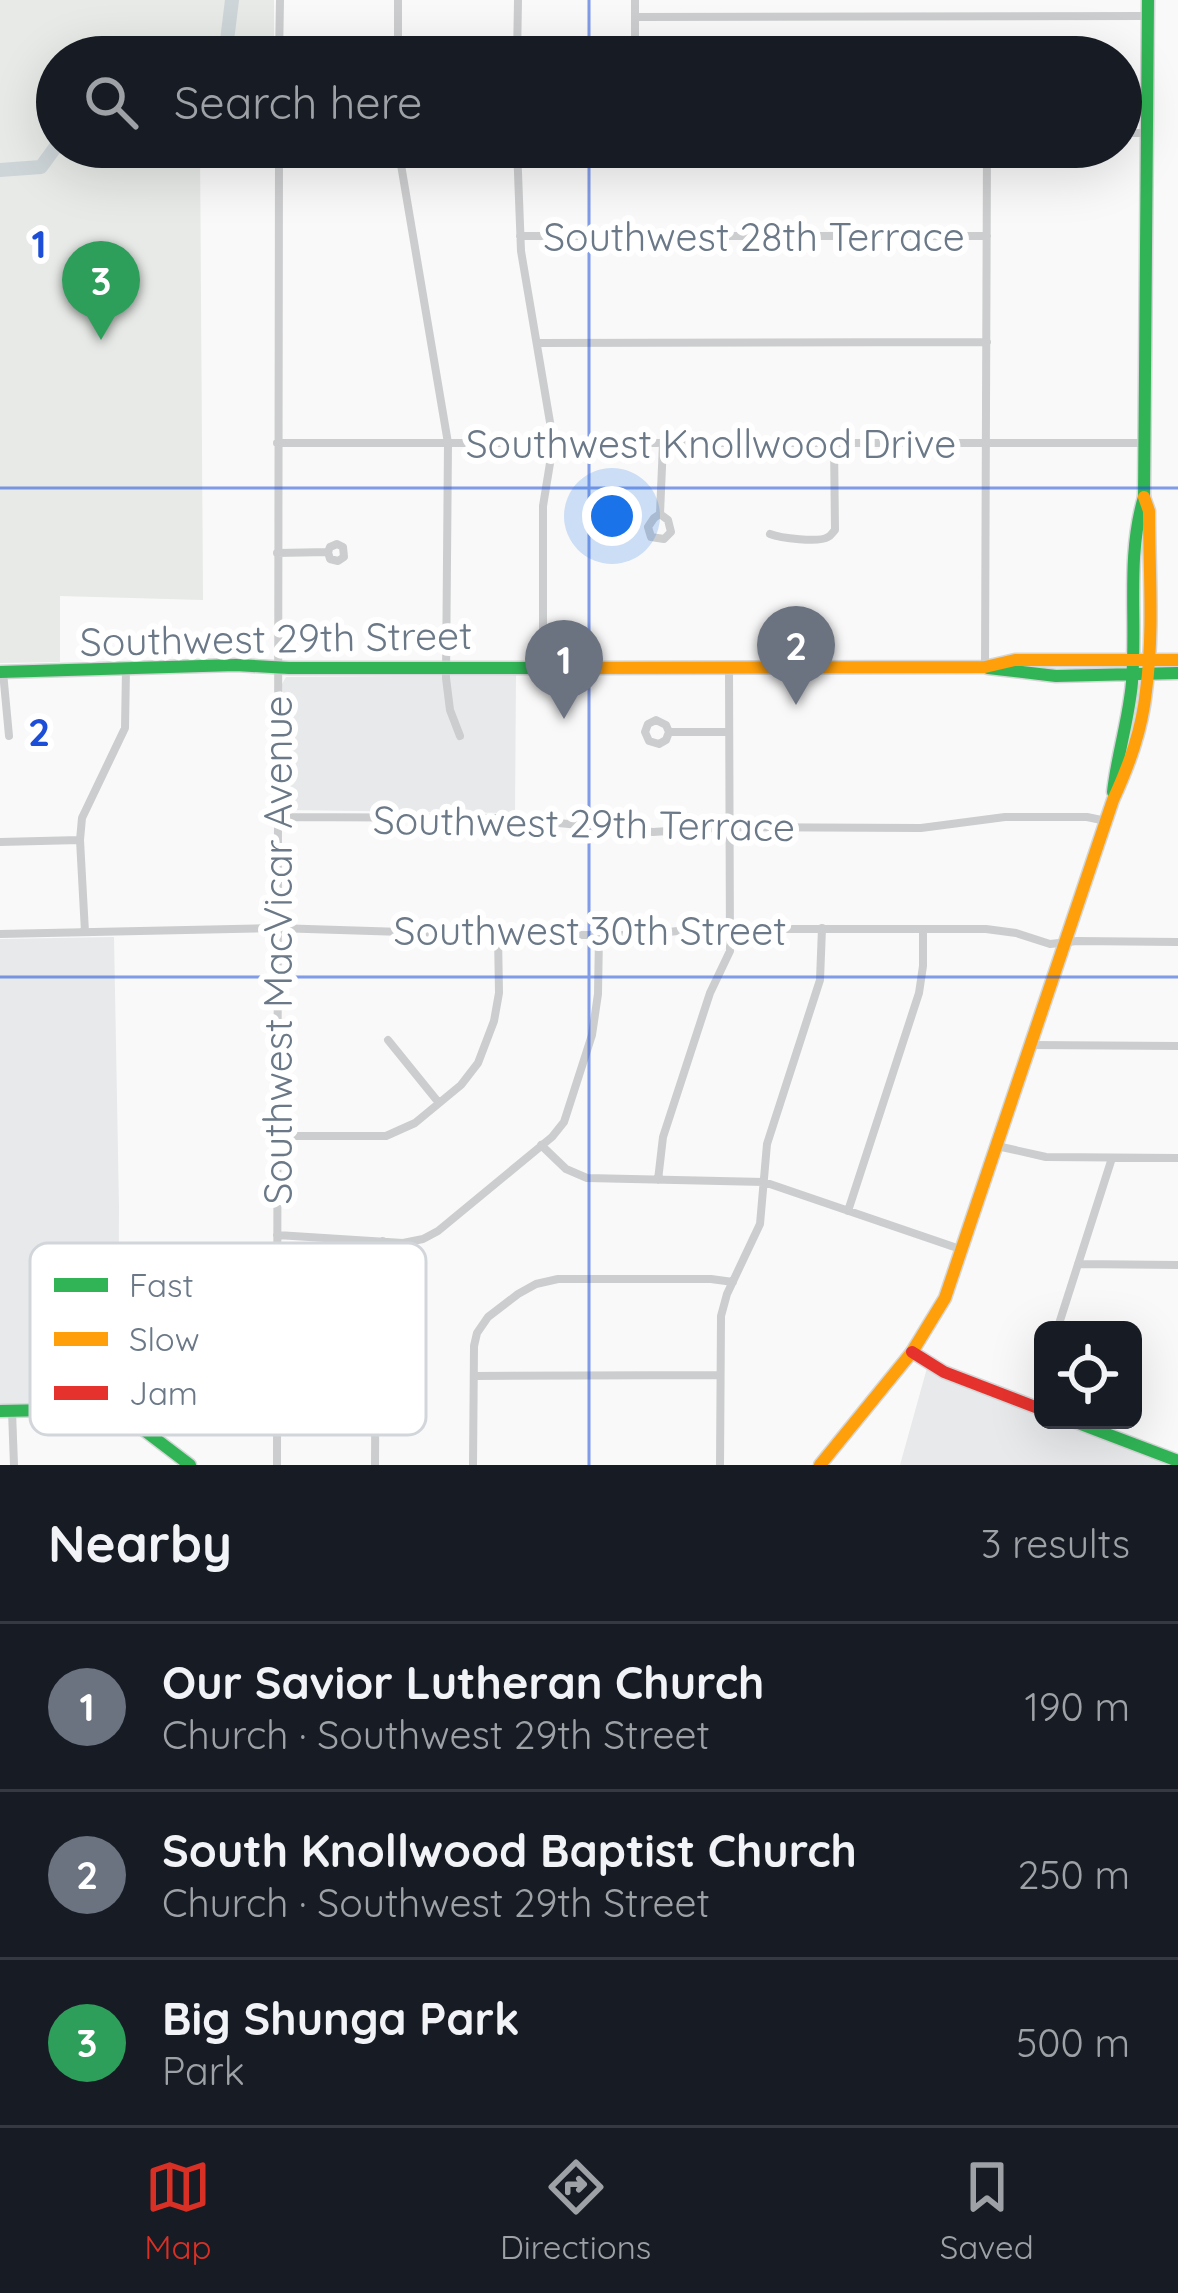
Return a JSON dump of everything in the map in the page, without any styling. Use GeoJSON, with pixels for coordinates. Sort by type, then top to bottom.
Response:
{"type":"FeatureCollection","features":[{"type":"Feature","properties":{"kind":"main road"},"geometry":{"type":"LineString","coordinates":[[820,1465],[912,1352],[945,1298],[1113,800],[1141,667],[1134,560],[1144,496],[1148,0]]}},
{"type":"Feature","properties":{"kind":"main road","name":"Southwest 29th Street"},"geometry":{"type":"LineString","coordinates":[[2,672],[236,665],[985,667],[1041,674],[1178,660]]}},
{"type":"Feature","properties":{"kind":"main road","name":"Southwest 29th Street"},"geometry":{"type":"LineString","coordinates":[[1141,667],[1178,673]]}},
{"type":"Feature","properties":{"kind":"main road"},"geometry":{"type":"LineString","coordinates":[[912,1352],[944,1372],[1034,1407]]}},
{"type":"Feature","properties":{"kind":"main road"},"geometry":{"type":"LineString","coordinates":[[1093,1429],[1178,1462]]}},
{"type":"Feature","properties":{"kind":"main road"},"geometry":{"type":"LineString","coordinates":[[152,1436],[190,1465]]}},
{"type":"Feature","properties":{"kind":"street"},"geometry":{"type":"LineString","coordinates":[[279,36],[280,0]]}},
{"type":"Feature","properties":{"kind":"street"},"geometry":{"type":"LineString","coordinates":[[398,0],[398,36]]}},
{"type":"Feature","properties":{"kind":"street"},"geometry":{"type":"LineString","coordinates":[[517,36],[518,0]]}},
{"type":"Feature","properties":{"kind":"street"},"geometry":{"type":"LineString","coordinates":[[635,0],[635,36]]}},
{"type":"Feature","properties":{"kind":"street"},"geometry":{"type":"LineString","coordinates":[[824,0],[824,16]]}},
{"type":"Feature","properties":{"kind":"street"},"geometry":{"type":"LineString","coordinates":[[635,17],[1148,16]]}},
{"type":"Feature","properties":{"kind":"street"},"geometry":{"type":"LineString","coordinates":[[1142,133],[1147,133]]}},
{"type":"Feature","properties":{"kind":"street","name":"Southwest MacVicar Avenue"},"geometry":{"type":"LineString","coordinates":[[277,1243],[279,168]]}},
{"type":"Feature","properties":{"kind":"street"},"geometry":{"type":"LineString","coordinates":[[402,168],[448,443],[446,666],[448,703],[460,736]]}},
{"type":"Feature","properties":{"kind":"street"},"geometry":{"type":"LineString","coordinates":[[518,168],[520,236],[552,443],[543,506],[543,666]]}},
{"type":"Feature","properties":{"kind":"street"},"geometry":{"type":"LineString","coordinates":[[985,667],[987,168]]}},
{"type":"Feature","properties":{"kind":"street","name":"Southwest 28th Terrace"},"geometry":{"type":"LineString","coordinates":[[520,236],[987,236]]}},
{"type":"Feature","properties":{"kind":"street"},"geometry":{"type":"LineString","coordinates":[[537,344],[987,342]]}},
{"type":"Feature","properties":{"kind":"street","name":"Southwest Knollwood Drive"},"geometry":{"type":"LineString","coordinates":[[277,443],[1145,443]]}},
{"type":"Feature","properties":{"kind":"street"},"geometry":{"type":"LineString","coordinates":[[660,514],[663,443]]}},
{"type":"Feature","properties":{"kind":"street"},"geometry":{"type":"LineString","coordinates":[[770,534],[824,539],[835,530],[834,443]]}},
{"type":"Feature","properties":{"kind":"street"},"geometry":{"type":"LineString","coordinates":[[277,553],[328,552]]}},
{"type":"Feature","properties":{"kind":"street"},"geometry":{"type":"LineString","coordinates":[[658,1180],[663,1137],[710,993],[728,956],[729,666]]}},
{"type":"Feature","properties":{"kind":"street"},"geometry":{"type":"LineString","coordinates":[[85,932],[80,841],[86,806],[125,728],[126,669]]}},
{"type":"Feature","properties":{"kind":"street"},"geometry":{"type":"LineString","coordinates":[[2,672],[9,736]]}},
{"type":"Feature","properties":{"kind":"street"},"geometry":{"type":"LineString","coordinates":[[668,731],[729,732]]}},
{"type":"Feature","properties":{"kind":"street","name":"Southwest 29th Terrace"},"geometry":{"type":"LineString","coordinates":[[277,817],[505,818],[653,832],[730,827],[920,828],[1005,818],[1106,821]]}},
{"type":"Feature","properties":{"kind":"street"},"geometry":{"type":"LineString","coordinates":[[0,842],[80,841]]}},
{"type":"Feature","properties":{"kind":"street","name":"Southwest 30th Street"},"geometry":{"type":"LineString","coordinates":[[0,934],[276,928],[498,935],[986,929],[1050,944],[1178,942]]}},
{"type":"Feature","properties":{"kind":"street"},"geometry":{"type":"LineString","coordinates":[[720,1465],[722,1316],[760,1224],[772,1122],[820,980],[822,928]]}},
{"type":"Feature","properties":{"kind":"street"},"geometry":{"type":"LineString","coordinates":[[848,1211],[919,993],[923,929]]}},
{"type":"Feature","properties":{"kind":"street"},"geometry":{"type":"LineString","coordinates":[[277,1136],[386,1136],[415,1123],[469,1076],[494,1021],[499,993],[498,935]]}},
{"type":"Feature","properties":{"kind":"street"},"geometry":{"type":"LineString","coordinates":[[277,1234],[410,1242],[438,1231],[541,1145],[564,1122],[586,1054],[596,1012],[599,935]]}},
{"type":"Feature","properties":{"kind":"street"},"geometry":{"type":"LineString","coordinates":[[388,1040],[439,1103]]}},
{"type":"Feature","properties":{"kind":"street"},"geometry":{"type":"LineString","coordinates":[[1031,1045],[1178,1046]]}},
{"type":"Feature","properties":{"kind":"street"},"geometry":{"type":"LineString","coordinates":[[541,1145],[566,1169],[587,1178],[764,1182],[963,1250]]}},
{"type":"Feature","properties":{"kind":"street"},"geometry":{"type":"LineString","coordinates":[[997,1146],[1046,1157],[1178,1158]]}},
{"type":"Feature","properties":{"kind":"street"},"geometry":{"type":"LineString","coordinates":[[1060,1321],[1112,1158]]}},
{"type":"Feature","properties":{"kind":"street"},"geometry":{"type":"LineString","coordinates":[[1078,1264],[1178,1265]]}},
{"type":"Feature","properties":{"kind":"street"},"geometry":{"type":"LineString","coordinates":[[473,1465],[474,1346],[482,1324],[518,1294],[559,1279],[733,1282]]}},
{"type":"Feature","properties":{"kind":"street"},"geometry":{"type":"LineString","coordinates":[[473,1376],[720,1376]]}},
{"type":"Feature","properties":{"kind":"street"},"geometry":{"type":"LineString","coordinates":[[6,1411],[14,1465]]}},
{"type":"Feature","properties":{"kind":"street"},"geometry":{"type":"LineString","coordinates":[[375,1435],[375,1465]]}},
{"type":"Feature","properties":{"kind":"shaded area"},"geometry":{"type":"Polygon","coordinates":[[[0,0],[274,0],[274,36],[36,36],[36,168],[200,168],[203,600],[60,596],[60,662],[0,663],[0,0]]]}},
{"type":"Feature","properties":{"kind":"shaded area"},"geometry":{"type":"Polygon","coordinates":[[[516,675],[515,813],[284,810],[282,684],[286,677],[516,675]]]}},
{"type":"Feature","properties":{"kind":"shaded area"},"geometry":{"type":"Polygon","coordinates":[[[114,937],[119,1243],[30,1243],[30,1406],[0,1406],[0,939],[114,937]]]}},
{"type":"Feature","properties":{"kind":"shaded area"},"geometry":{"type":"Polygon","coordinates":[[[927,1368],[1034,1413],[1034,1429],[1079,1429],[1173,1465],[900,1465],[927,1368]]]}},
{"type":"Feature","properties":{"kind":"waterway"},"geometry":{"type":"LineString","coordinates":[[228,36],[232,0]]}},
{"type":"Feature","properties":{"kind":"waterway"},"geometry":{"type":"LineString","coordinates":[[0,170],[36,167]]}},
{"type":"Feature","properties":{"kind":"traffic: fast"},"geometry":{"type":"LineString","coordinates":[[1113,792],[1132,682],[1134,566],[1144,497],[1148,0]]}},
{"type":"Feature","properties":{"kind":"traffic: fast"},"geometry":{"type":"LineString","coordinates":[[0,672],[236,665],[575,668]]}},
{"type":"Feature","properties":{"kind":"traffic: fast"},"geometry":{"type":"LineString","coordinates":[[988,668],[1056,676],[1178,673]]}},
{"type":"Feature","properties":{"kind":"traffic: fast"},"geometry":{"type":"LineString","coordinates":[[0,1411],[30,1410]]}},
{"type":"Feature","properties":{"kind":"traffic: fast"},"geometry":{"type":"LineString","coordinates":[[1094,1429],[1178,1461]]}},
{"type":"Feature","properties":{"kind":"traffic: fast"},"geometry":{"type":"LineString","coordinates":[[150,1435],[190,1465]]}},
{"type":"Feature","properties":{"kind":"traffic: slow"},"geometry":{"type":"LineString","coordinates":[[820,1465],[912,1352],[945,1298],[1134,747],[1150,647],[1149,511],[1144,497]]}},
{"type":"Feature","properties":{"kind":"traffic: slow"},"geometry":{"type":"LineString","coordinates":[[575,668],[985,667],[1015,660],[1178,660]]}},
{"type":"Feature","properties":{"kind":"traffic: jam"},"geometry":{"type":"LineString","coordinates":[[912,1352],[944,1372],[1034,1407]]}},
{"type":"Feature","properties":{"kind":"place","name":"Big Shunga Park"},"geometry":{"type":"Point","coordinates":[101,340]}},
{"type":"Feature","properties":{"kind":"place","name":"South Knollwood Baptist Church"},"geometry":{"type":"Point","coordinates":[796,705]}},
{"type":"Feature","properties":{"kind":"place","name":"Our Savior Lutheran Church"},"geometry":{"type":"Point","coordinates":[564,719]}}]}
